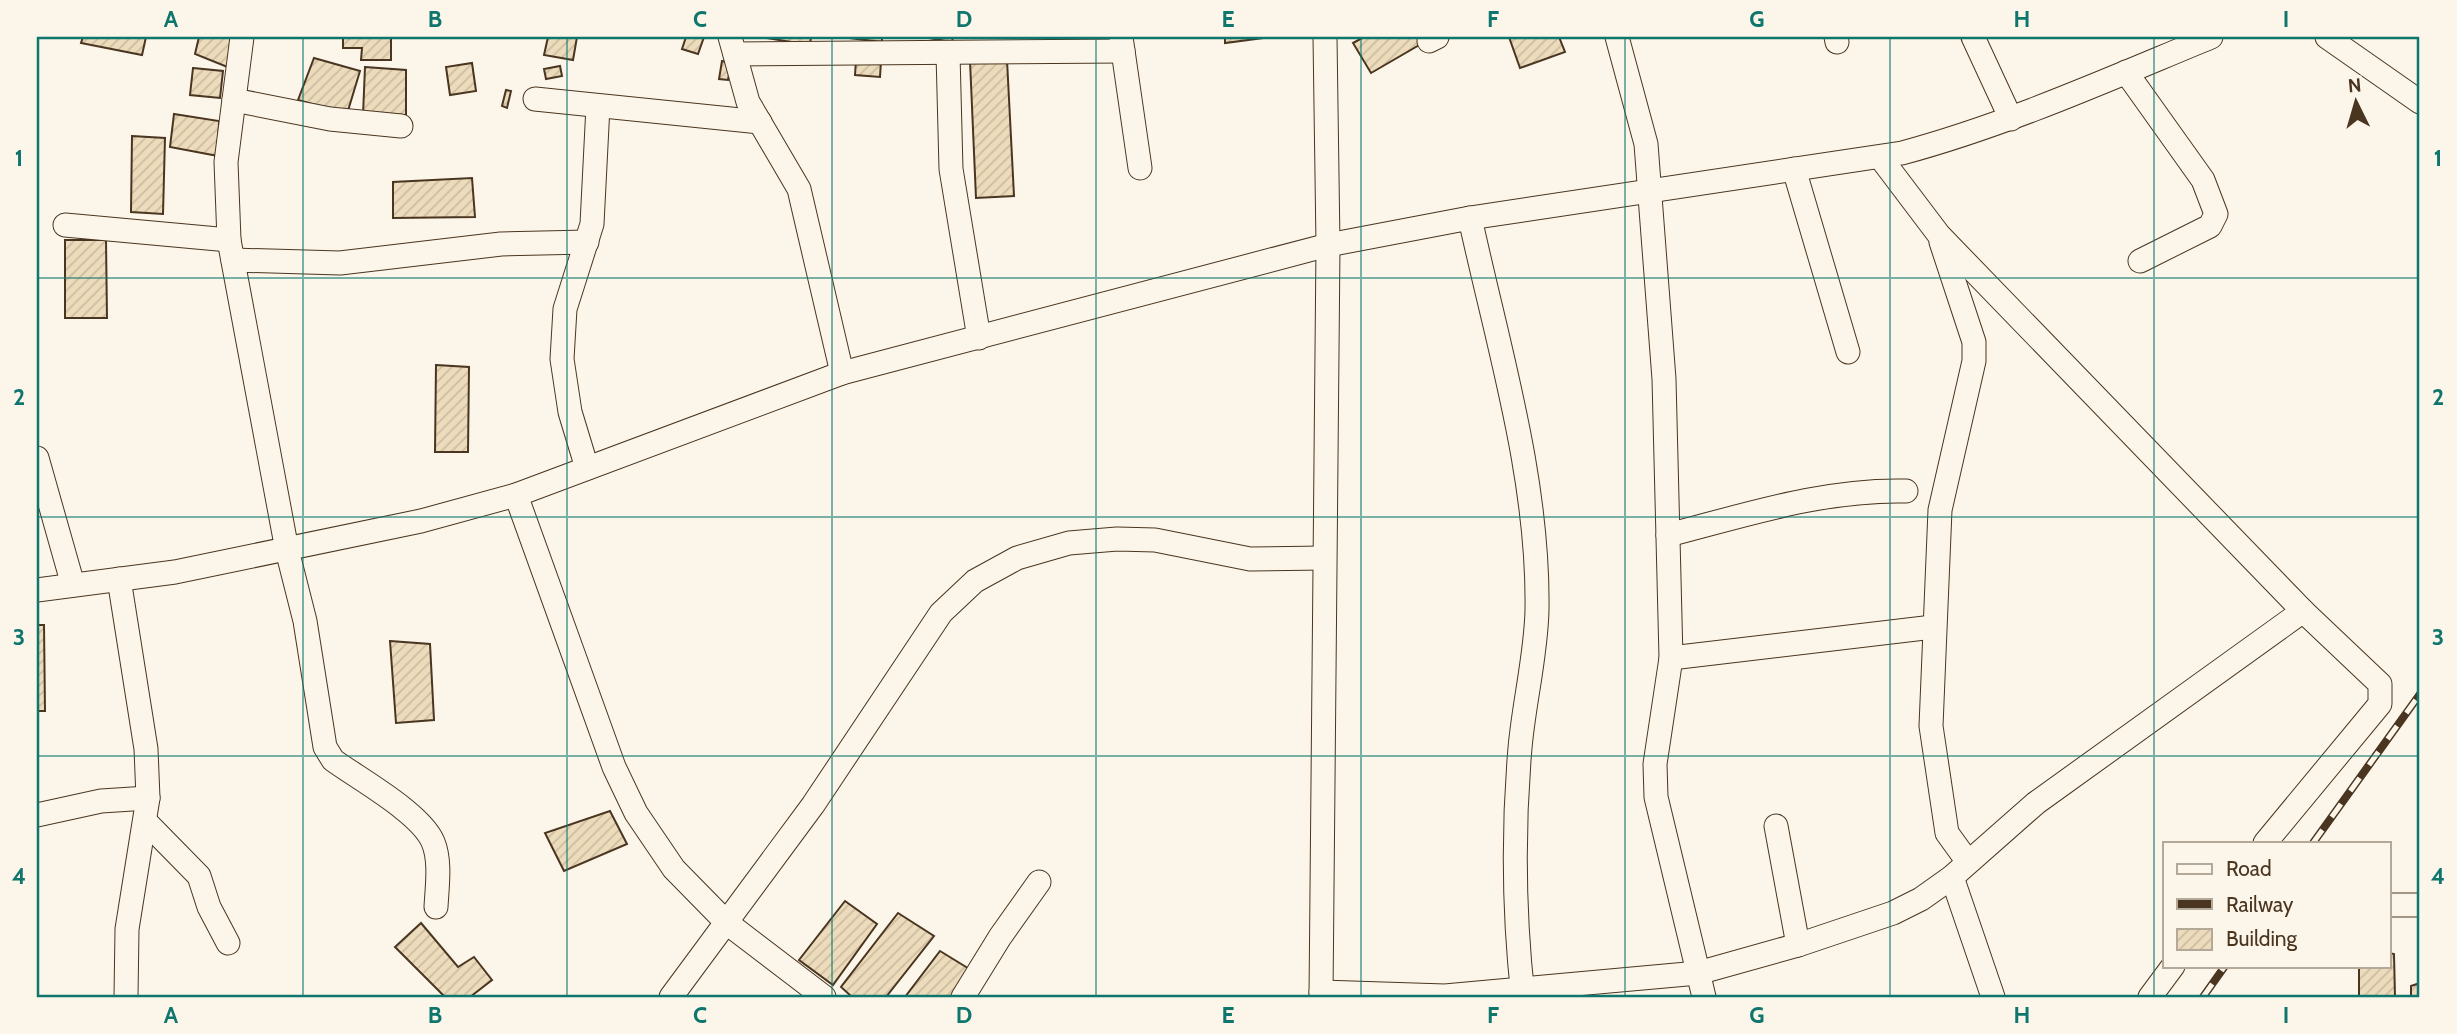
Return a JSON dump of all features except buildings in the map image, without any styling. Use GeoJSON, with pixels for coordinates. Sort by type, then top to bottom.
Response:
{"type":"FeatureCollection","features":[{"type":"Feature","properties":{"kind":"street"},"geometry":{"type":"LineString","coordinates":[[242,37],[226,162],[231,250],[287,550],[305,621],[325,747],[332,760],[423,825],[433,842],[437,860],[436,907]]}},
{"type":"Feature","properties":{"kind":"street"},"geometry":{"type":"LineString","coordinates":[[1325,37],[1328,245],[1321,995],[1445,997],[1523,993],[1698,973],[1798,945],[1893,913],[1921,899],[1960,870],[2036,803],[2303,611]]}},
{"type":"Feature","properties":{"kind":"street"},"geometry":{"type":"LineString","coordinates":[[1617,37],[1646,144],[1664,379],[1671,659],[1655,764],[1656,797],[1704,997]]}},
{"type":"Feature","properties":{"kind":"street"},"geometry":{"type":"LineString","coordinates":[[1973,37],[2011,119]]}},
{"type":"Feature","properties":{"kind":"street"},"geometry":{"type":"LineString","coordinates":[[37,590],[287,550],[421,521],[516,495],[842,373],[1328,245],[1469,218],[1880,157],[1962,137],[2211,37]]}},
{"type":"Feature","properties":{"kind":"street"},"geometry":{"type":"LineString","coordinates":[[2327,37],[2420,102]]}},
{"type":"Feature","properties":{"kind":"street"},"geometry":{"type":"LineString","coordinates":[[842,373],[799,189],[744,92],[733,45],[948,54],[1122,44],[1140,168]]}},
{"type":"Feature","properties":{"kind":"street"},"geometry":{"type":"LineString","coordinates":[[948,54],[951,169],[979,338]]}},
{"type":"Feature","properties":{"kind":"street"},"geometry":{"type":"LineString","coordinates":[[2126,72],[2203,180],[2217,214],[2210,226],[2140,261]]}},
{"type":"Feature","properties":{"kind":"street"},"geometry":{"type":"LineString","coordinates":[[535,99],[760,122]]}},
{"type":"Feature","properties":{"kind":"street"},"geometry":{"type":"LineString","coordinates":[[234,100],[330,119],[401,126]]}},
{"type":"Feature","properties":{"kind":"street"},"geometry":{"type":"LineString","coordinates":[[587,468],[570,412],[562,359],[565,309],[592,224],[598,106]]}},
{"type":"Feature","properties":{"kind":"street"},"geometry":{"type":"LineString","coordinates":[[1880,157],[1938,235],[2303,611],[2380,684],[2380,704],[2266,842]]}},
{"type":"Feature","properties":{"kind":"street"},"geometry":{"type":"LineString","coordinates":[[1794,169],[1848,352]]}},
{"type":"Feature","properties":{"kind":"street"},"geometry":{"type":"LineString","coordinates":[[1469,218],[1525,469],[1536,544],[1537,613],[1520,748],[1517,829],[1523,993]]}},
{"type":"Feature","properties":{"kind":"street"},"geometry":{"type":"LineString","coordinates":[[65,225],[340,263],[501,244],[587,242]]}},
{"type":"Feature","properties":{"kind":"street"},"geometry":{"type":"LineString","coordinates":[[1938,235],[1974,342],[1974,361],[1940,510],[1933,627],[1933,740],[1947,833],[1960,870],[1993,997]]}},
{"type":"Feature","properties":{"kind":"street"},"geometry":{"type":"LineString","coordinates":[[37,458],[73,585]]}},
{"type":"Feature","properties":{"kind":"street"},"geometry":{"type":"LineString","coordinates":[[1668,535],[1828,496],[1865,490],[1906,491]]}},
{"type":"Feature","properties":{"kind":"street"},"geometry":{"type":"LineString","coordinates":[[516,495],[614,767],[631,802],[674,869],[727,923],[824,997]]}},
{"type":"Feature","properties":{"kind":"street"},"geometry":{"type":"LineString","coordinates":[[671,997],[813,805],[941,613],[975,581],[1017,558],[1069,543],[1117,539],[1155,540],[1250,559],[1324,558]]}},
{"type":"Feature","properties":{"kind":"street"},"geometry":{"type":"LineString","coordinates":[[118,579],[146,749],[148,798],[127,929],[126,997]]}},
{"type":"Feature","properties":{"kind":"street"},"geometry":{"type":"LineString","coordinates":[[1671,659],[1933,627]]}},
{"type":"Feature","properties":{"kind":"street"},"geometry":{"type":"LineString","coordinates":[[37,815],[101,801],[148,798]]}},
{"type":"Feature","properties":{"kind":"street"},"geometry":{"type":"LineString","coordinates":[[146,821],[199,876],[209,907],[228,943]]}},
{"type":"Feature","properties":{"kind":"street"},"geometry":{"type":"LineString","coordinates":[[1776,826],[1798,945]]}},
{"type":"Feature","properties":{"kind":"street"},"geometry":{"type":"LineString","coordinates":[[963,997],[1000,937],[1039,882]]}},
{"type":"Feature","properties":{"kind":"street"},"geometry":{"type":"LineString","coordinates":[[2390,905],[2420,905]]}},
{"type":"Feature","properties":{"kind":"street"},"geometry":{"type":"LineString","coordinates":[[2150,997],[2172,968]]}},
{"type":"Feature","properties":{"kind":"railway"},"geometry":{"type":"LineString","coordinates":[[2314,842],[2420,694]]}},
{"type":"Feature","properties":{"kind":"railway"},"geometry":{"type":"LineString","coordinates":[[2203,997],[2224,968]]}}]}
